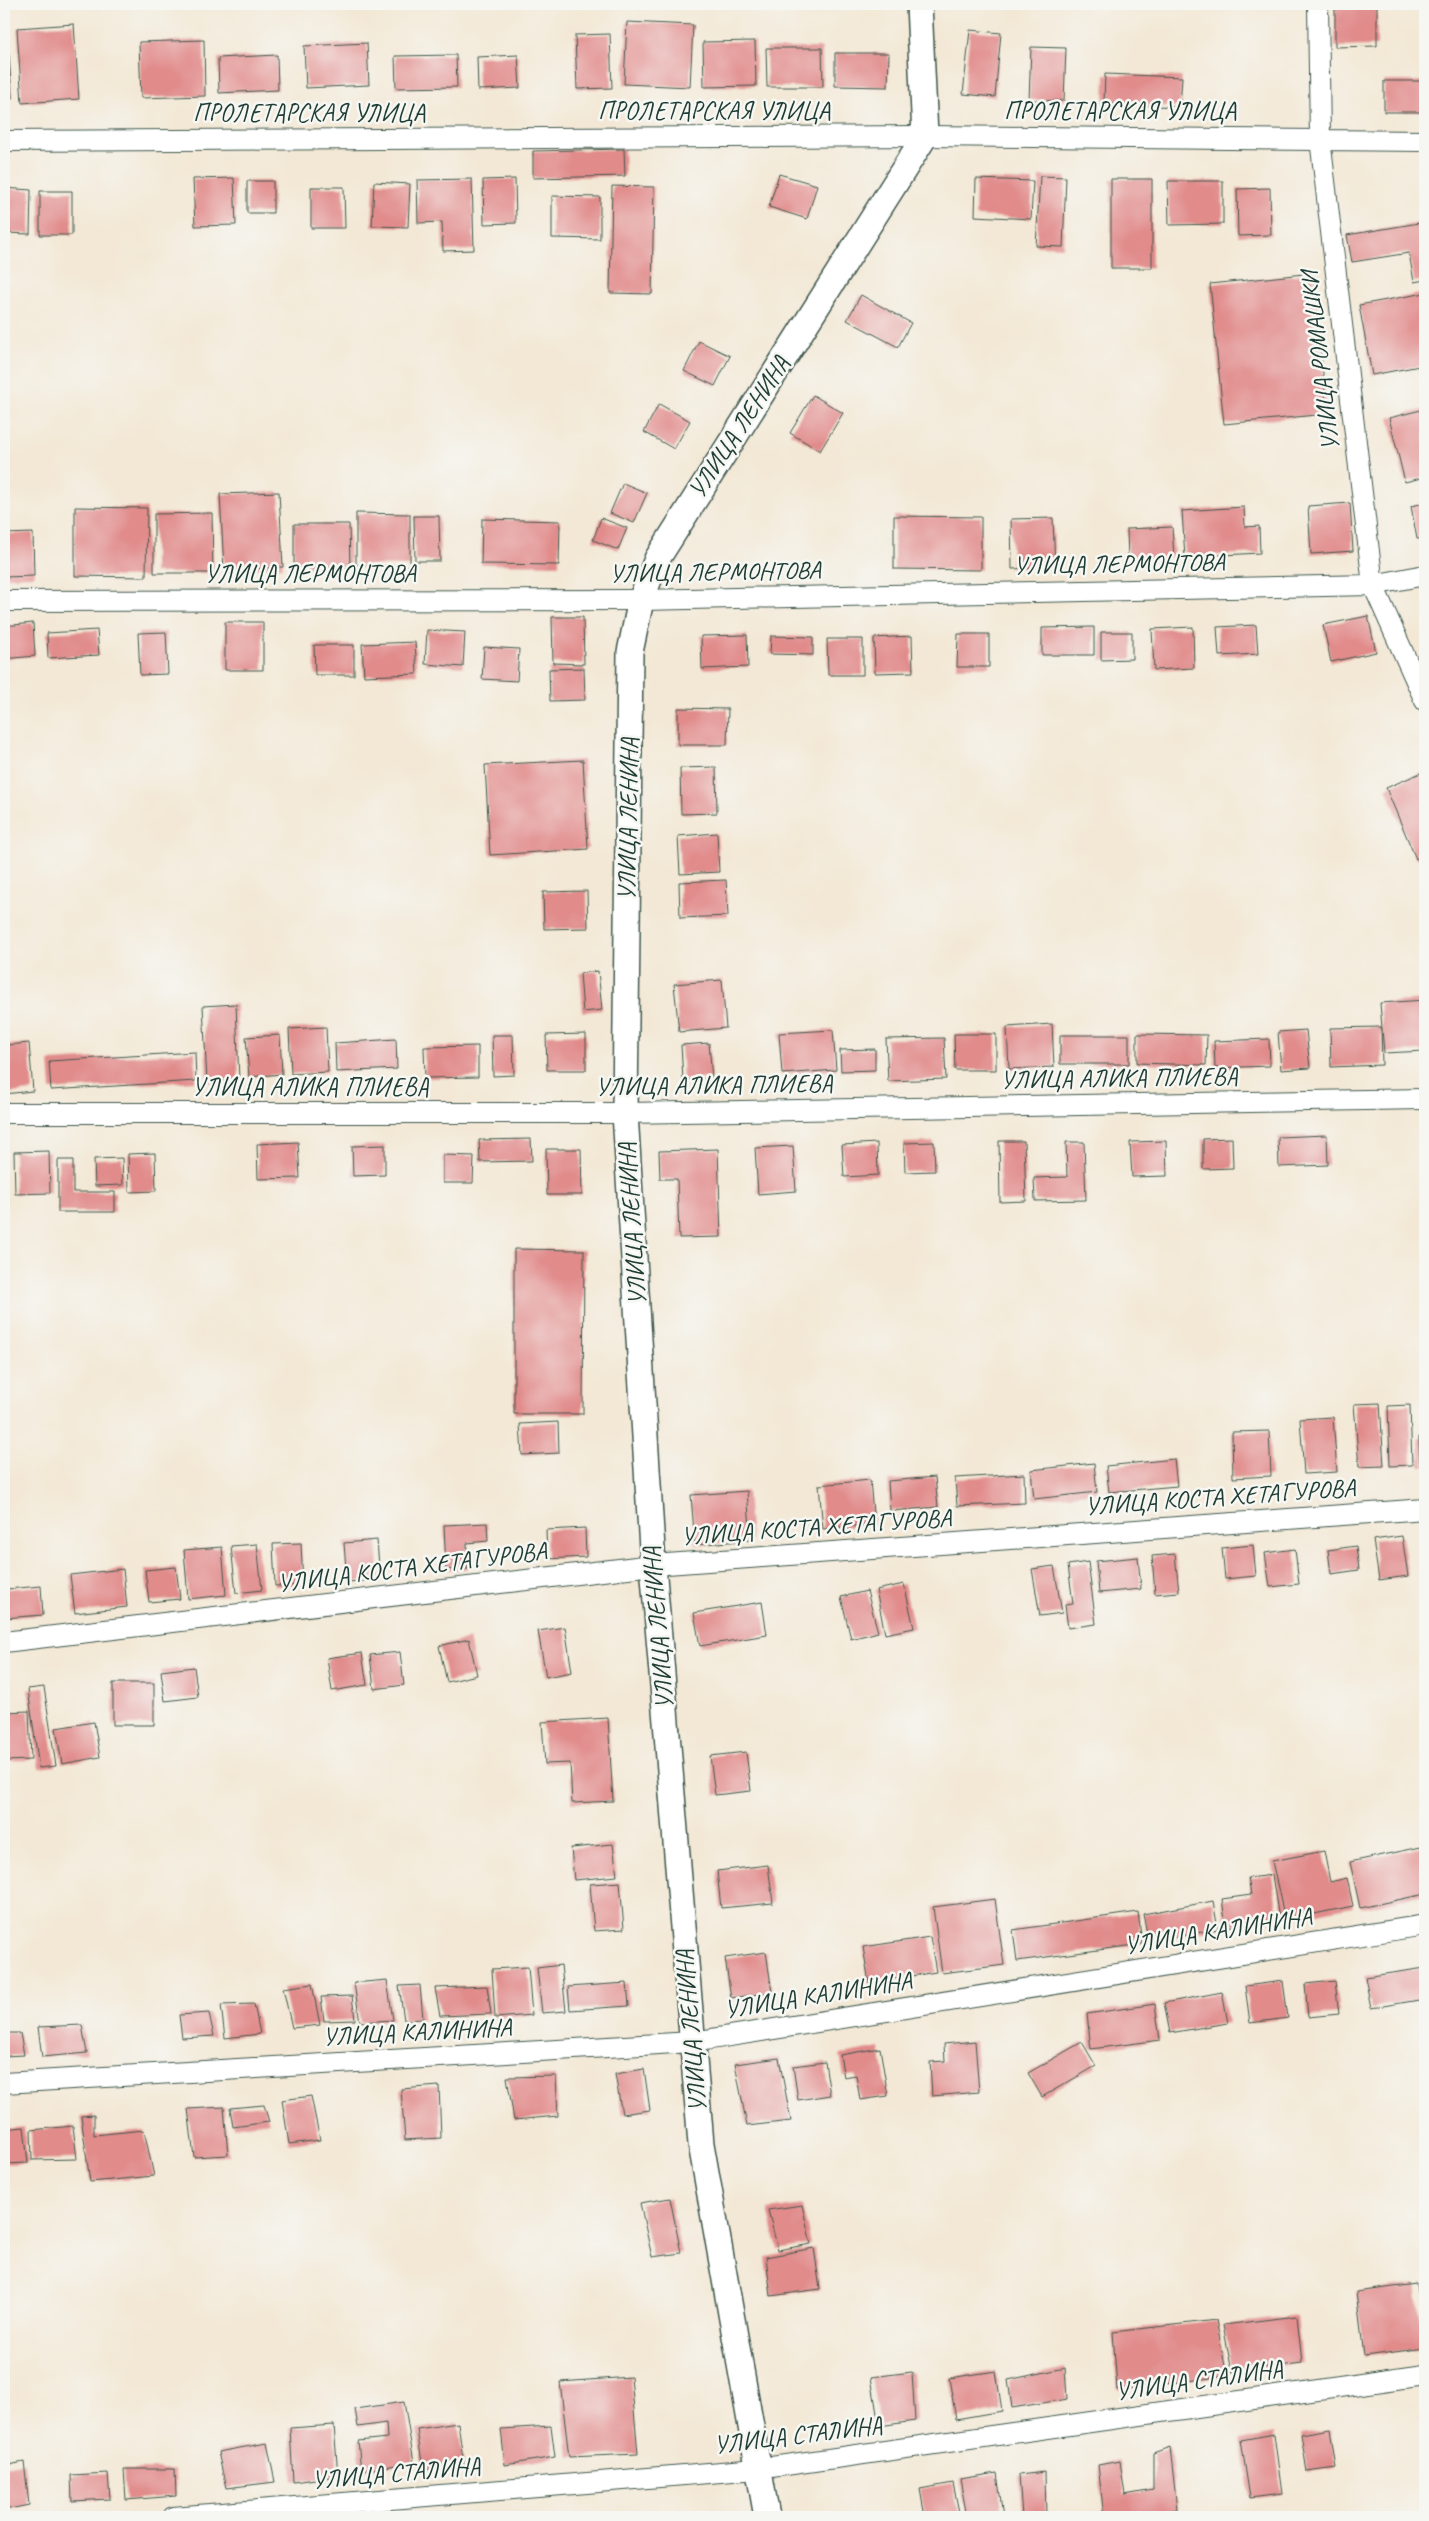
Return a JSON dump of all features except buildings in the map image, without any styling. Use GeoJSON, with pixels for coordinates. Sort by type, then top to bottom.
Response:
{"type":"FeatureCollection","features":[{"type":"Feature","properties":{"kind":"street"},"geometry":{"type":"LineString","coordinates":[[919,4],[924,136]]}},
{"type":"Feature","properties":{"kind":"street","name":"УЛИЦА РОМАШКИ"},"geometry":{"type":"LineString","coordinates":[[1318,4],[1320,139],[1373,586],[1425,701]]}},
{"type":"Feature","properties":{"kind":"street","name":"ПРОЛЕТАРСКАЯ УЛИЦА"},"geometry":{"type":"LineString","coordinates":[[4,142],[924,136],[1425,141]]}},
{"type":"Feature","properties":{"kind":"street","name":"УЛИЦА ЛЕНИНА"},"geometry":{"type":"LineString","coordinates":[[767,2517],[701,2144],[653,1565],[625,1113],[630,652],[641,600],[656,559],[924,136]]}},
{"type":"Feature","properties":{"kind":"street","name":"УЛИЦА ЛЕРМОНТОВА"},"geometry":{"type":"LineString","coordinates":[[4,601],[641,600],[1373,586],[1425,575]]}},
{"type":"Feature","properties":{"kind":"street","name":"УЛИЦА АЛИКА ПЛИЕВА"},"geometry":{"type":"LineString","coordinates":[[4,1114],[625,1113],[1425,1099]]}},
{"type":"Feature","properties":{"kind":"street","name":"УЛИЦА КОСТА ХЕТАГУРОВА"},"geometry":{"type":"LineString","coordinates":[[4,1642],[653,1565],[1425,1509]]}},
{"type":"Feature","properties":{"kind":"street","name":"УЛИЦА КАЛИНИНА"},"geometry":{"type":"LineString","coordinates":[[4,2083],[692,2042],[1425,1925]]}},
{"type":"Feature","properties":{"kind":"street","name":"УЛИЦА СТАЛИНА"},"geometry":{"type":"LineString","coordinates":[[173,2517],[757,2469],[1425,2375]]}}]}
